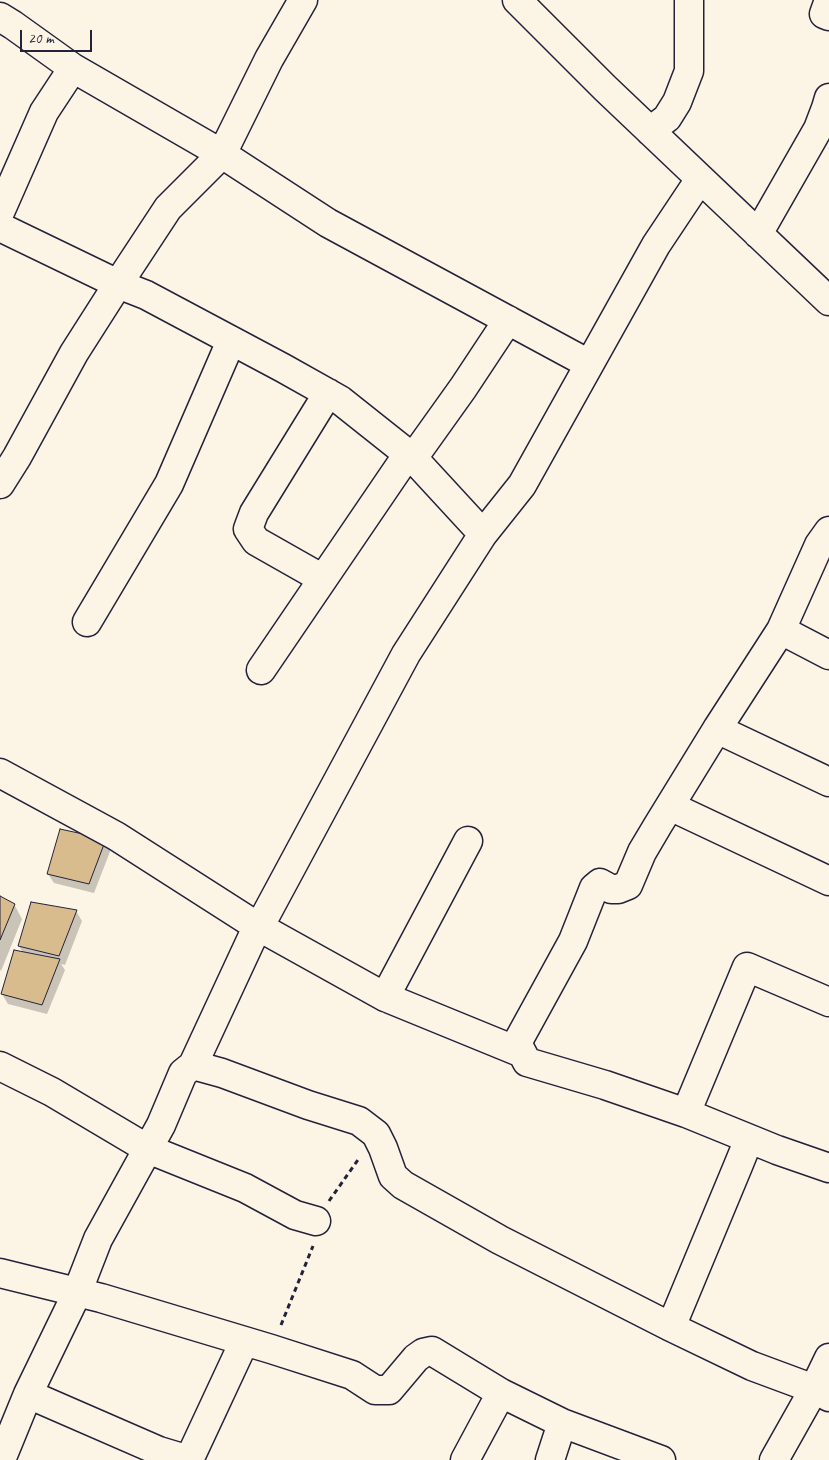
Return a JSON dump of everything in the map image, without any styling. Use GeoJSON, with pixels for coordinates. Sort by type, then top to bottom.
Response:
{"type":"FeatureCollection","features":[{"type":"Feature","properties":{"kind":"street"},"geometry":{"type":"LineString","coordinates":[[0,484],[9,452],[168,208],[222,154],[269,59],[303,0]]}},
{"type":"Feature","properties":{"kind":"street"},"geometry":{"type":"LineString","coordinates":[[517,0],[605,88],[829,301]]}},
{"type":"Feature","properties":{"kind":"street"},"geometry":{"type":"LineString","coordinates":[[650,131],[667,118],[677,102],[689,71],[689,0]]}},
{"type":"Feature","properties":{"kind":"street"},"geometry":{"type":"LineString","coordinates":[[829,0],[824,14],[829,16]]}},
{"type":"Feature","properties":{"kind":"street"},"geometry":{"type":"LineString","coordinates":[[0,17],[74,68],[222,154],[328,223],[589,364]]}},
{"type":"Feature","properties":{"kind":"street"},"geometry":{"type":"LineString","coordinates":[[0,212],[44,112],[74,68]]}},
{"type":"Feature","properties":{"kind":"street"},"geometry":{"type":"LineString","coordinates":[[758,234],[823,132],[829,98]]}},
{"type":"Feature","properties":{"kind":"street"},"geometry":{"type":"LineString","coordinates":[[0,1459],[28,1394],[77,1293],[98,1239],[162,1125],[183,1073],[193,1064],[258,925],[263,920],[406,654],[483,534],[522,485],[656,245],[700,179]]}},
{"type":"Feature","properties":{"kind":"street"},"geometry":{"type":"LineString","coordinates":[[0,227],[146,296],[340,400],[410,456],[483,534]]}},
{"type":"Feature","properties":{"kind":"street"},"geometry":{"type":"LineString","coordinates":[[261,670],[410,456],[463,388],[508,320]]}},
{"type":"Feature","properties":{"kind":"street"},"geometry":{"type":"LineString","coordinates":[[87,622],[169,484],[231,341]]}},
{"type":"Feature","properties":{"kind":"street"},"geometry":{"type":"LineString","coordinates":[[323,579],[256,540],[248,529],[254,513],[328,393]]}},
{"type":"Feature","properties":{"kind":"street"},"geometry":{"type":"LineString","coordinates":[[829,531],[820,545],[781,630],[717,729],[642,852],[628,885],[618,889],[611,889],[600,883],[594,888],[573,941],[517,1043],[528,1062],[605,1085],[686,1113],[829,1168]]}},
{"type":"Feature","properties":{"kind":"street"},"geometry":{"type":"LineString","coordinates":[[781,630],[829,655]]}},
{"type":"Feature","properties":{"kind":"street"},"geometry":{"type":"LineString","coordinates":[[717,729],[829,782]]}},
{"type":"Feature","properties":{"kind":"street"},"geometry":{"type":"LineString","coordinates":[[0,773],[116,836],[258,925],[385,997],[522,1053]]}},
{"type":"Feature","properties":{"kind":"street"},"geometry":{"type":"LineString","coordinates":[[670,806],[829,881]]}},
{"type":"Feature","properties":{"kind":"street"},"geometry":{"type":"LineString","coordinates":[[385,997],[468,841]]}},
{"type":"Feature","properties":{"kind":"street"},"geometry":{"type":"LineString","coordinates":[[686,1113],[748,967],[829,1002]]}},
{"type":"Feature","properties":{"kind":"street"},"geometry":{"type":"LineString","coordinates":[[193,1064],[308,1105],[359,1120],[376,1134],[393,1176],[403,1185],[500,1240],[672,1327],[752,1366],[821,1393]]}},
{"type":"Feature","properties":{"kind":"street"},"geometry":{"type":"LineString","coordinates":[[0,1066],[52,1092],[148,1149],[245,1188],[295,1215],[316,1220]]}},
{"type":"Feature","properties":{"kind":"street"},"geometry":{"type":"LineString","coordinates":[[672,1327],[748,1138]]}},
{"type":"Feature","properties":{"kind":"street"},"geometry":{"type":"LineString","coordinates":[[0,1273],[101,1298],[271,1349],[352,1375],[374,1390],[389,1390],[416,1358],[423,1353],[432,1351],[501,1393],[562,1423],[661,1460]]}},
{"type":"Feature","properties":{"kind":"street"},"geometry":{"type":"LineString","coordinates":[[28,1394],[159,1451],[188,1460],[244,1342]]}},
{"type":"Feature","properties":{"kind":"street"},"geometry":{"type":"LineString","coordinates":[[774,1460],[821,1393],[829,1358]]}},
{"type":"Feature","properties":{"kind":"street"},"geometry":{"type":"LineString","coordinates":[[465,1460],[501,1393]]}},
{"type":"Feature","properties":{"kind":"street"},"geometry":{"type":"LineString","coordinates":[[550,1460],[562,1423]]}},
{"type":"Feature","properties":{"kind":"path"},"geometry":{"type":"LineString","coordinates":[[271,1349],[313,1247],[316,1220],[376,1134]]}},
{"type":"Feature","properties":{"kind":"building"},"geometry":{"type":"Polygon","coordinates":[[[60,829],[106,839],[89,884],[47,874],[60,829]]]}},
{"type":"Feature","properties":{"kind":"building"},"geometry":{"type":"Polygon","coordinates":[[[0,896],[15,904],[0,940],[0,896]]]}},
{"type":"Feature","properties":{"kind":"building"},"geometry":{"type":"Polygon","coordinates":[[[31,902],[77,910],[59,956],[18,946],[31,902]]]}},
{"type":"Feature","properties":{"kind":"building"},"geometry":{"type":"Polygon","coordinates":[[[14,950],[60,959],[42,1005],[1,994],[14,950]]]}}]}
